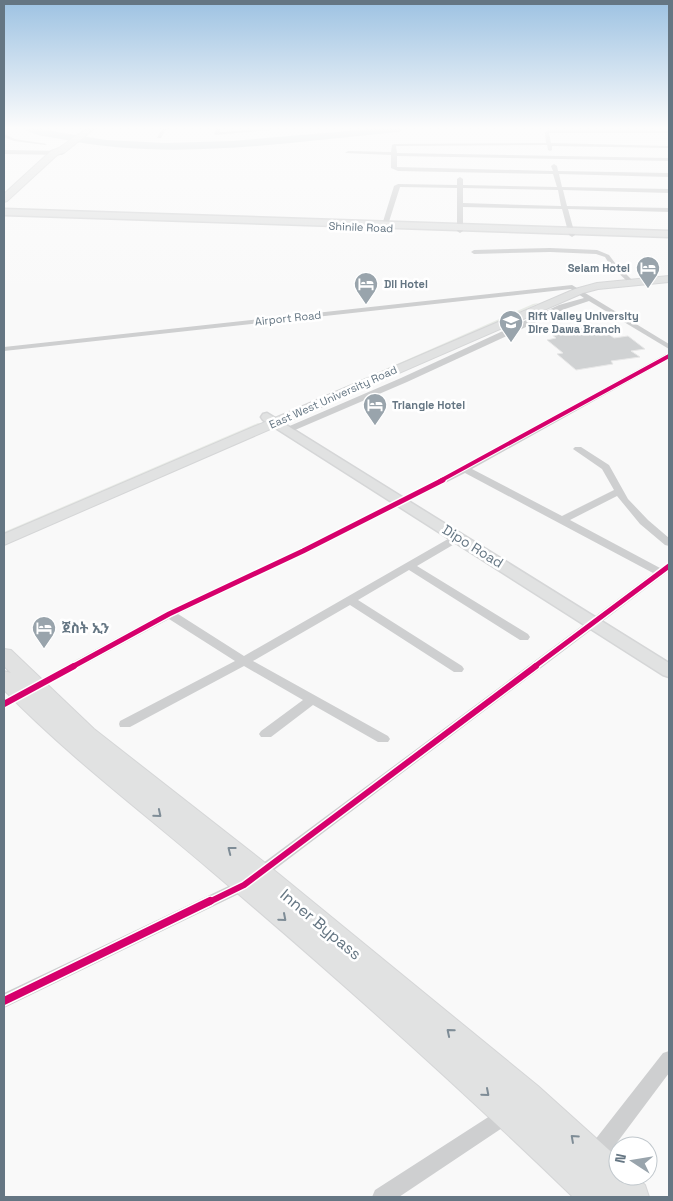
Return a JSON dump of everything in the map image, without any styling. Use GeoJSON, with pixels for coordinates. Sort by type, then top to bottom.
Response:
{"type":"FeatureCollection","features":[{"type":"Feature","properties":{"kind":"main road"},"geometry":{"type":"LineString","coordinates":[[4,199],[20,185]]}},
{"type":"Feature","properties":{"kind":"main road"},"geometry":{"type":"LineString","coordinates":[[4,205],[25,185]]}},
{"type":"Feature","properties":{"kind":"main road","name":"East West University Road"},"geometry":{"type":"LineString","coordinates":[[4,540],[277,423],[354,384],[581,292],[597,286],[630,280],[669,277]]}},
{"type":"Feature","properties":{"kind":"main road","name":"East West University Road"},"geometry":{"type":"LineString","coordinates":[[4,528],[277,423]]}},
{"type":"Feature","properties":{"kind":"main road","name":"Inner Bypass"},"geometry":{"type":"LineString","coordinates":[[4,655],[16,691],[114,777],[252,879],[526,1096],[594,1156],[633,1197]]}},
{"type":"Feature","properties":{"kind":"main road","name":"Inner Bypass"},"geometry":{"type":"LineString","coordinates":[[252,879],[508,1113],[596,1197]]}},
{"type":"Feature","properties":{"kind":"street"},"geometry":{"type":"LineString","coordinates":[[560,185],[571,233]]}},
{"type":"Feature","properties":{"kind":"street"},"geometry":{"type":"LineString","coordinates":[[384,226],[398,186],[669,191]]}},
{"type":"Feature","properties":{"kind":"street"},"geometry":{"type":"LineString","coordinates":[[460,187],[460,229]]}},
{"type":"Feature","properties":{"kind":"street"},"geometry":{"type":"LineString","coordinates":[[460,204],[669,210]]}},
{"type":"Feature","properties":{"kind":"street","name":"Shinile Road"},"geometry":{"type":"LineString","coordinates":[[4,212],[669,238]]}},
{"type":"Feature","properties":{"kind":"street","name":"Shinile Road"},"geometry":{"type":"LineString","coordinates":[[571,233],[669,234]]}},
{"type":"Feature","properties":{"kind":"street"},"geometry":{"type":"LineString","coordinates":[[474,252],[550,250],[597,252],[607,256],[612,264],[630,280]]}},
{"type":"Feature","properties":{"kind":"street"},"geometry":{"type":"LineString","coordinates":[[277,423],[404,380],[562,307],[581,292],[669,347]]}},
{"type":"Feature","properties":{"kind":"street","name":"Airport Road"},"geometry":{"type":"LineString","coordinates":[[4,350],[581,292]]}},
{"type":"Feature","properties":{"kind":"street"},"geometry":{"type":"LineString","coordinates":[[16,691],[169,614],[303,551],[465,468],[669,356]]}},
{"type":"Feature","properties":{"kind":"street","name":"Dipo Road"},"geometry":{"type":"LineString","coordinates":[[277,423],[669,671]]}},
{"type":"Feature","properties":{"kind":"street"},"geometry":{"type":"LineString","coordinates":[[578,450],[606,467],[624,500],[644,522],[669,543]]}},
{"type":"Feature","properties":{"kind":"street"},"geometry":{"type":"LineString","coordinates":[[4,1001],[252,879],[665,569],[563,520],[465,468]]}},
{"type":"Feature","properties":{"kind":"street"},"geometry":{"type":"LineString","coordinates":[[563,520],[619,491]]}},
{"type":"Feature","properties":{"kind":"street"},"geometry":{"type":"LineString","coordinates":[[125,724],[244,661],[459,537]]}},
{"type":"Feature","properties":{"kind":"street"},"geometry":{"type":"LineString","coordinates":[[410,566],[524,637]]}},
{"type":"Feature","properties":{"kind":"street"},"geometry":{"type":"LineString","coordinates":[[350,600],[458,669]]}},
{"type":"Feature","properties":{"kind":"street"},"geometry":{"type":"LineString","coordinates":[[169,614],[244,661],[383,739]]}},
{"type":"Feature","properties":{"kind":"street"},"geometry":{"type":"LineString","coordinates":[[266,734],[313,699]]}},
{"type":"Feature","properties":{"kind":"street"},"geometry":{"type":"LineString","coordinates":[[577,1179],[669,1059]]}},
{"type":"Feature","properties":{"kind":"street"},"geometry":{"type":"LineString","coordinates":[[382,1197],[508,1113]]}},
{"type":"Feature","properties":{"kind":"shaded area"},"geometry":{"type":"Polygon","coordinates":[[[539,303],[493,325],[363,379],[533,304],[539,303]]]}},
{"type":"Feature","properties":{"kind":"shaded area"},"geometry":{"type":"Polygon","coordinates":[[[258,423],[262,424],[4,536],[4,532],[258,423]]]}},
{"type":"Feature","properties":{"kind":"building"},"geometry":{"type":"Polygon","coordinates":[[[578,325],[588,333],[603,330],[614,338],[628,336],[645,349],[631,351],[640,357],[611,361],[613,364],[576,370],[557,354],[563,353],[547,340],[556,338],[546,330],[578,325]]]}},
{"type":"Feature","properties":{"kind":"cycle path"},"geometry":{"type":"LineString","coordinates":[[4,704],[169,614],[303,551],[465,469],[669,356]]}},
{"type":"Feature","properties":{"kind":"cycle path"},"geometry":{"type":"LineString","coordinates":[[4,1001],[244,885],[669,566]]}},
{"type":"Feature","properties":{"kind":"place","name":"Selam Hotel"},"geometry":{"type":"Point","coordinates":[648,289]}},
{"type":"Feature","properties":{"kind":"place","name":"Dil Hotel"},"geometry":{"type":"Point","coordinates":[366,305]}},
{"type":"Feature","properties":{"kind":"place","name":"Rift Valley University Dire Dawa Branch"},"geometry":{"type":"Point","coordinates":[511,343]}},
{"type":"Feature","properties":{"kind":"place","name":"Triangle Hotel"},"geometry":{"type":"Point","coordinates":[375,426]}},
{"type":"Feature","properties":{"kind":"place","name":"ጀስት ኢን"},"geometry":{"type":"Point","coordinates":[44,649]}}]}
